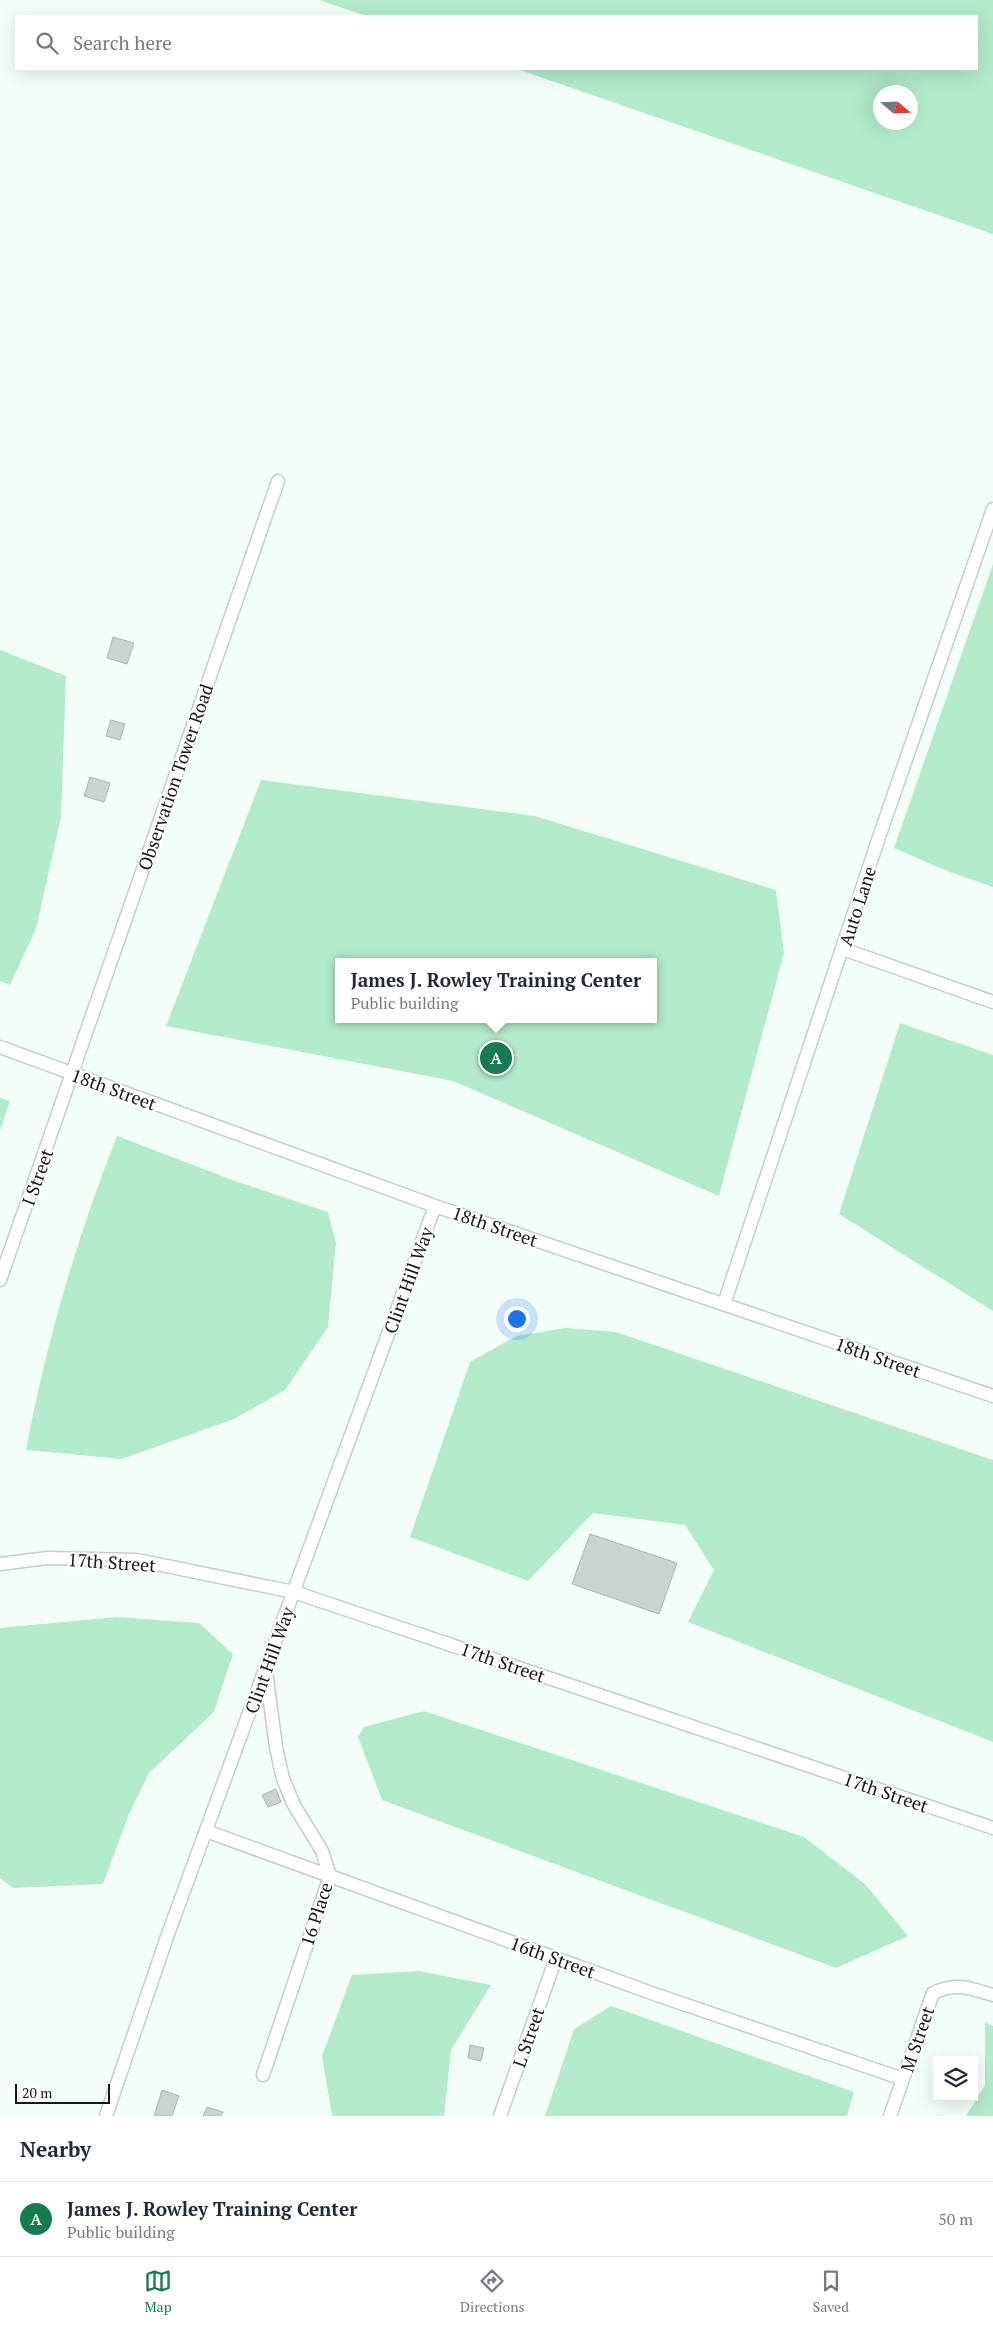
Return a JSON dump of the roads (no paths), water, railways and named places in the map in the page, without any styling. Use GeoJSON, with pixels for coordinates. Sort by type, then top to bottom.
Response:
{"type":"FeatureCollection","features":[{"type":"Feature","properties":{"kind":"lane","name":"Observation Tower Road"},"geometry":{"type":"LineString","coordinates":[[73,1074],[278,481]]}},
{"type":"Feature","properties":{"kind":"lane","name":"Auto Lane"},"geometry":{"type":"LineString","coordinates":[[724,1304],[878,840],[993,509]]}},
{"type":"Feature","properties":{"kind":"lane"},"geometry":{"type":"LineString","coordinates":[[843,949],[993,1002]]}},
{"type":"Feature","properties":{"kind":"lane","name":"18th Street"},"geometry":{"type":"LineString","coordinates":[[0,1047],[436,1206],[993,1396]]}},
{"type":"Feature","properties":{"kind":"lane","name":"I Street"},"geometry":{"type":"LineString","coordinates":[[0,1280],[73,1074]]}},
{"type":"Feature","properties":{"kind":"lane","name":"Clint Hill Way"},"geometry":{"type":"LineString","coordinates":[[106,2116],[206,1832],[436,1206]]}},
{"type":"Feature","properties":{"kind":"lane","name":"17th Street"},"geometry":{"type":"LineString","coordinates":[[0,1564],[47,1558],[137,1560],[294,1592],[993,1828]]}},
{"type":"Feature","properties":{"kind":"lane","name":"16 Place"},"geometry":{"type":"LineString","coordinates":[[263,2075],[330,1876],[322,1851],[294,1805],[283,1779],[276,1747],[266,1668]]}},
{"type":"Feature","properties":{"kind":"lane","name":"16th Street"},"geometry":{"type":"LineString","coordinates":[[206,1832],[556,1958],[903,2079]]}},
{"type":"Feature","properties":{"kind":"lane","name":"L Street"},"geometry":{"type":"LineString","coordinates":[[500,2116],[556,1958]]}},
{"type":"Feature","properties":{"kind":"lane","name":"M Street"},"geometry":{"type":"LineString","coordinates":[[890,2116],[933,1993],[947,1986],[964,1987],[993,1995]]}},
{"type":"Feature","properties":{"kind":"place","name":"James J. Rowley Training Center"},"geometry":{"type":"Point","coordinates":[496,1058]}}]}
